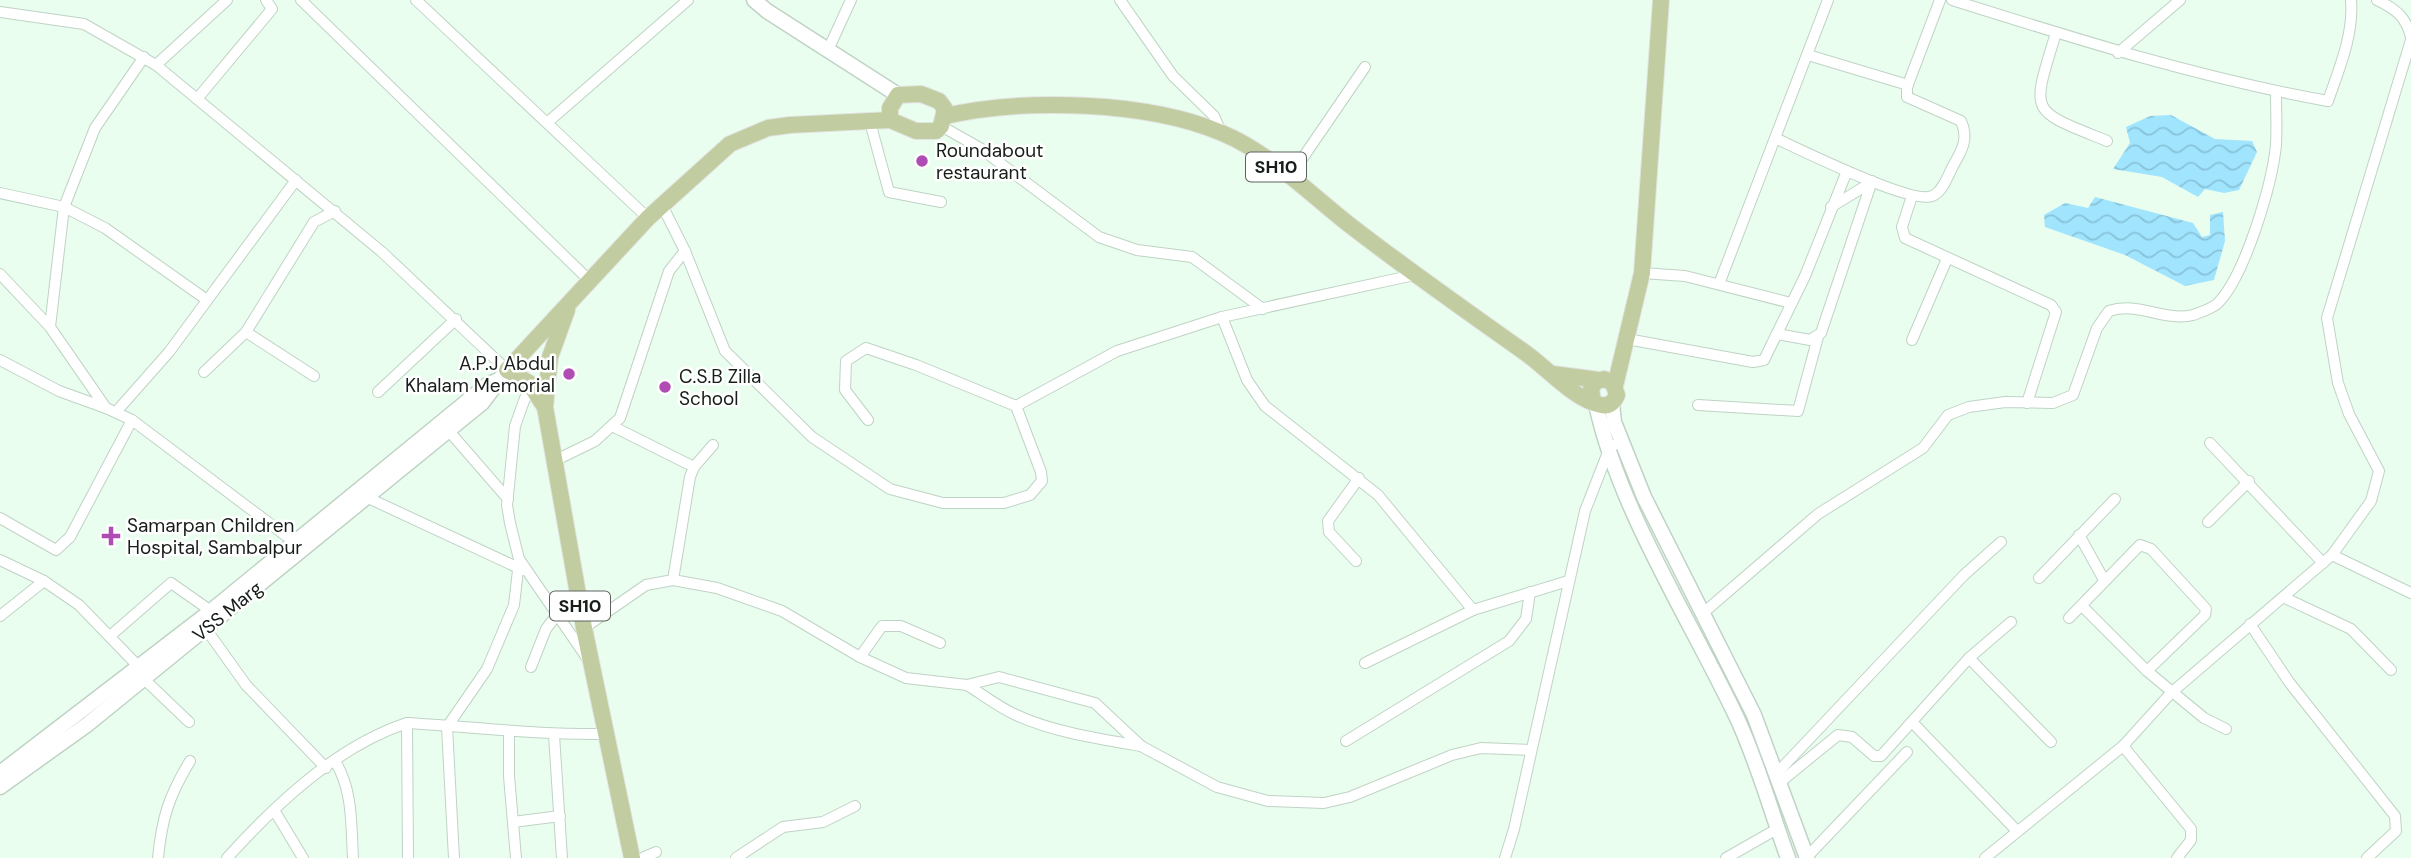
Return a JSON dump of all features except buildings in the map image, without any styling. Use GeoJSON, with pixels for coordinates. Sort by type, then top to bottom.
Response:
{"type":"FeatureCollection","features":[{"type":"Feature","properties":{"kind":"main road"},"geometry":{"type":"LineString","coordinates":[[754,0],[766,11],[898,95],[930,97],[945,109],[943,121]]}},
{"type":"Feature","properties":{"kind":"main road"},"geometry":{"type":"LineString","coordinates":[[1661,0],[1642,273],[1627,339],[1619,361],[1606,382],[1591,389],[1614,422],[1616,444],[1630,503],[1738,722],[1788,858]]}},
{"type":"Feature","properties":{"kind":"main road"},"geometry":{"type":"LineString","coordinates":[[890,120],[890,108],[898,95]]}},
{"type":"Feature","properties":{"kind":"main road","name":"SH10"},"geometry":{"type":"LineString","coordinates":[[632,858],[591,666],[545,407],[534,390],[502,375],[662,205],[700,169],[745,136],[790,125],[890,120],[900,127],[924,134],[943,121],[998,108],[1143,110],[1221,132],[1266,158],[1414,275],[1553,374],[1569,389],[1601,403]]}},
{"type":"Feature","properties":{"kind":"main road"},"geometry":{"type":"LineString","coordinates":[[545,407],[550,357],[569,305]]}},
{"type":"Feature","properties":{"kind":"main road","name":"SH10"},"geometry":{"type":"LineString","coordinates":[[1553,374],[1606,382]]}},
{"type":"Feature","properties":{"kind":"main road"},"geometry":{"type":"LineString","coordinates":[[0,773],[145,668],[293,541],[487,384],[502,375]]}},
{"type":"Feature","properties":{"kind":"main road","name":"VSS Marg"},"geometry":{"type":"LineString","coordinates":[[0,788],[88,724],[145,668],[206,629],[482,403],[502,375]]}},
{"type":"Feature","properties":{"kind":"main road"},"geometry":{"type":"LineString","coordinates":[[1601,403],[1617,395],[1606,382]]}},
{"type":"Feature","properties":{"kind":"main road"},"geometry":{"type":"LineString","coordinates":[[1616,444],[1754,715],[1807,857]]}},
{"type":"Feature","properties":{"kind":"street"},"geometry":{"type":"LineString","coordinates":[[156,65],[227,0]]}},
{"type":"Feature","properties":{"kind":"street"},"geometry":{"type":"LineString","coordinates":[[197,99],[269,5],[281,0]]}},
{"type":"Feature","properties":{"kind":"street"},"geometry":{"type":"LineString","coordinates":[[301,0],[590,281]]}},
{"type":"Feature","properties":{"kind":"street"},"geometry":{"type":"LineString","coordinates":[[416,0],[648,219]]}},
{"type":"Feature","properties":{"kind":"street"},"geometry":{"type":"LineString","coordinates":[[548,122],[688,0]]}},
{"type":"Feature","properties":{"kind":"street"},"geometry":{"type":"LineString","coordinates":[[828,50],[851,0]]}},
{"type":"Feature","properties":{"kind":"street"},"geometry":{"type":"LineString","coordinates":[[1120,0],[1173,76],[1214,116],[1221,132]]}},
{"type":"Feature","properties":{"kind":"street"},"geometry":{"type":"LineString","coordinates":[[1719,284],[1777,139],[1828,0]]}},
{"type":"Feature","properties":{"kind":"street"},"geometry":{"type":"LineString","coordinates":[[1777,139],[1847,171],[1912,196],[1924,198],[1939,192],[1965,138],[1961,121],[1914,102],[1908,97],[1908,85],[1940,0]]}},
{"type":"Feature","properties":{"kind":"street"},"geometry":{"type":"LineString","coordinates":[[1952,0],[2118,53],[2276,92],[2328,101],[2348,38],[2353,15],[2351,0]]}},
{"type":"Feature","properties":{"kind":"street"},"geometry":{"type":"LineString","coordinates":[[2118,53],[2180,0]]}},
{"type":"Feature","properties":{"kind":"street"},"geometry":{"type":"LineString","coordinates":[[1985,858],[2123,746],[2171,693],[2332,555],[2371,501],[2379,471],[2349,414],[2332,361],[2327,318],[2411,39],[2408,25],[2398,11],[2377,0]]}},
{"type":"Feature","properties":{"kind":"street"},"geometry":{"type":"LineString","coordinates":[[0,12],[84,24],[156,65],[335,211],[456,319],[502,375]]}},
{"type":"Feature","properties":{"kind":"street"},"geometry":{"type":"LineString","coordinates":[[2056,33],[2041,81],[2042,108],[2052,119],[2107,141]]}},
{"type":"Feature","properties":{"kind":"street"},"geometry":{"type":"LineString","coordinates":[[1808,55],[1908,85]]}},
{"type":"Feature","properties":{"kind":"street"},"geometry":{"type":"LineString","coordinates":[[50,327],[64,207],[95,128],[144,57]]}},
{"type":"Feature","properties":{"kind":"street"},"geometry":{"type":"LineString","coordinates":[[1289,178],[1365,67]]}},
{"type":"Feature","properties":{"kind":"street"},"geometry":{"type":"LineString","coordinates":[[1702,614],[1844,494],[1923,448],[1948,415],[1969,407],[2053,403],[2073,395],[2097,328],[2109,311],[2134,307],[2165,315],[2188,316],[2214,307],[2224,297],[2237,274],[2263,205],[2276,147],[2276,92]]}},
{"type":"Feature","properties":{"kind":"street"},"geometry":{"type":"LineString","coordinates":[[870,121],[889,192],[941,202]]}},
{"type":"Feature","properties":{"kind":"street"},"geometry":{"type":"LineString","coordinates":[[943,121],[1099,237],[1138,250],[1192,257],[1263,309]]}},
{"type":"Feature","properties":{"kind":"street"},"geometry":{"type":"LineString","coordinates":[[1627,339],[1753,362],[1764,360],[1805,276],[1830,207],[1847,171]]}},
{"type":"Feature","properties":{"kind":"street"},"geometry":{"type":"LineString","coordinates":[[117,412],[169,352],[296,180]]}},
{"type":"Feature","properties":{"kind":"street"},"geometry":{"type":"LineString","coordinates":[[1830,207],[1872,181]]}},
{"type":"Feature","properties":{"kind":"street"},"geometry":{"type":"LineString","coordinates":[[1698,405],[1798,411],[1818,337],[1872,181]]}},
{"type":"Feature","properties":{"kind":"street"},"geometry":{"type":"LineString","coordinates":[[0,193],[64,207],[105,228],[207,300]]}},
{"type":"Feature","properties":{"kind":"street"},"geometry":{"type":"LineString","coordinates":[[1912,196],[1901,233],[1905,238],[2051,305],[2056,312],[2027,403]]}},
{"type":"Feature","properties":{"kind":"street"},"geometry":{"type":"LineString","coordinates":[[662,205],[685,251],[725,351],[812,437],[890,489],[943,503],[1004,503],[1030,495],[1042,481],[1016,406],[916,365],[866,348],[846,361],[845,390],[869,421]]}},
{"type":"Feature","properties":{"kind":"street"},"geometry":{"type":"LineString","coordinates":[[204,372],[246,332],[314,222],[335,211]]}},
{"type":"Feature","properties":{"kind":"street"},"geometry":{"type":"LineString","coordinates":[[556,460],[595,441],[614,427],[620,418],[669,271],[685,251]]}},
{"type":"Feature","properties":{"kind":"street"},"geometry":{"type":"LineString","coordinates":[[1912,340],[1947,259]]}},
{"type":"Feature","properties":{"kind":"street"},"geometry":{"type":"LineString","coordinates":[[1642,273],[1685,276],[1790,303]]}},
{"type":"Feature","properties":{"kind":"street"},"geometry":{"type":"LineString","coordinates":[[0,274],[50,327],[106,408]]}},
{"type":"Feature","properties":{"kind":"street"},"geometry":{"type":"LineString","coordinates":[[1016,406],[1117,351],[1222,317],[1414,275]]}},
{"type":"Feature","properties":{"kind":"street"},"geometry":{"type":"LineString","coordinates":[[1222,317],[1247,380],[1265,406],[1378,495],[1473,610]]}},
{"type":"Feature","properties":{"kind":"street"},"geometry":{"type":"LineString","coordinates":[[377,392],[456,319]]}},
{"type":"Feature","properties":{"kind":"street"},"geometry":{"type":"LineString","coordinates":[[246,332],[314,376]]}},
{"type":"Feature","properties":{"kind":"street"},"geometry":{"type":"LineString","coordinates":[[1777,334],[1801,340],[1818,337]]}},
{"type":"Feature","properties":{"kind":"street"},"geometry":{"type":"LineString","coordinates":[[0,360],[59,391],[132,420],[293,541]]}},
{"type":"Feature","properties":{"kind":"street"},"geometry":{"type":"LineString","coordinates":[[534,390],[525,398],[515,426],[508,499],[514,541],[522,570],[591,666]]}},
{"type":"Feature","properties":{"kind":"street"},"geometry":{"type":"LineString","coordinates":[[0,518],[56,550],[60,549],[70,537],[132,420]]}},
{"type":"Feature","properties":{"kind":"street"},"geometry":{"type":"LineString","coordinates":[[614,427],[694,467]]}},
{"type":"Feature","properties":{"kind":"street"},"geometry":{"type":"LineString","coordinates":[[448,430],[508,499]]}},
{"type":"Feature","properties":{"kind":"street"},"geometry":{"type":"LineString","coordinates":[[2210,443],[2249,481],[2323,563]]}},
{"type":"Feature","properties":{"kind":"street"},"geometry":{"type":"LineString","coordinates":[[673,580],[694,467],[713,444]]}},
{"type":"Feature","properties":{"kind":"street"},"geometry":{"type":"LineString","coordinates":[[1505,858],[1521,799],[1585,511],[1616,444]]}},
{"type":"Feature","properties":{"kind":"street"},"geometry":{"type":"LineString","coordinates":[[1356,561],[1329,532],[1328,521],[1359,478]]}},
{"type":"Feature","properties":{"kind":"street"},"geometry":{"type":"LineString","coordinates":[[2208,522],[2249,481]]}},
{"type":"Feature","properties":{"kind":"street"},"geometry":{"type":"LineString","coordinates":[[366,497],[474,550],[509,562],[522,570]]}},
{"type":"Feature","properties":{"kind":"street"},"geometry":{"type":"LineString","coordinates":[[2039,578],[2115,499]]}},
{"type":"Feature","properties":{"kind":"street"},"geometry":{"type":"LineString","coordinates":[[2079,535],[2104,580]]}},
{"type":"Feature","properties":{"kind":"street"},"geometry":{"type":"LineString","coordinates":[[1778,779],[1964,575],[2001,542]]}},
{"type":"Feature","properties":{"kind":"street"},"geometry":{"type":"LineString","coordinates":[[2070,618],[2135,547],[2144,545],[2206,609],[2205,615],[2147,671]]}},
{"type":"Feature","properties":{"kind":"street"},"geometry":{"type":"LineString","coordinates":[[2332,555],[2411,593]]}},
{"type":"Feature","properties":{"kind":"street"},"geometry":{"type":"LineString","coordinates":[[0,561],[44,582],[79,605],[145,668],[189,722]]}},
{"type":"Feature","properties":{"kind":"street"},"geometry":{"type":"LineString","coordinates":[[454,858],[447,727],[487,669],[514,605],[522,570]]}},
{"type":"Feature","properties":{"kind":"street"},"geometry":{"type":"LineString","coordinates":[[584,628],[646,585],[673,580],[717,588],[782,611],[860,657],[906,678],[967,685],[999,677],[1095,704],[1141,746],[1217,787],[1268,801],[1324,803],[1350,797],[1481,748],[1531,750]]}},
{"type":"Feature","properties":{"kind":"street"},"geometry":{"type":"LineString","coordinates":[[1366,663],[1473,610],[1568,580]]}},
{"type":"Feature","properties":{"kind":"street"},"geometry":{"type":"LineString","coordinates":[[0,616],[44,582]]}},
{"type":"Feature","properties":{"kind":"street"},"geometry":{"type":"LineString","coordinates":[[110,636],[170,583],[211,611]]}},
{"type":"Feature","properties":{"kind":"street"},"geometry":{"type":"LineString","coordinates":[[1346,741],[1510,641],[1527,620],[1530,592]]}},
{"type":"Feature","properties":{"kind":"street"},"geometry":{"type":"LineString","coordinates":[[2285,598],[2351,629],[2391,670]]}},
{"type":"Feature","properties":{"kind":"street"},"geometry":{"type":"LineString","coordinates":[[2082,606],[2171,693],[2204,718],[2227,729]]}},
{"type":"Feature","properties":{"kind":"street"},"geometry":{"type":"LineString","coordinates":[[531,667],[546,629],[556,616]]}},
{"type":"Feature","properties":{"kind":"street"},"geometry":{"type":"LineString","coordinates":[[1778,779],[1839,735],[1852,737],[1874,756],[1881,756],[1969,658],[2011,622]]}},
{"type":"Feature","properties":{"kind":"street"},"geometry":{"type":"LineString","coordinates":[[2250,624],[2289,682],[2395,816],[2396,831],[2367,858]]}},
{"type":"Feature","properties":{"kind":"street"},"geometry":{"type":"LineString","coordinates":[[860,657],[882,626],[901,626],[940,643]]}},
{"type":"Feature","properties":{"kind":"street"},"geometry":{"type":"LineString","coordinates":[[206,629],[246,685],[326,768]]}},
{"type":"Feature","properties":{"kind":"street"},"geometry":{"type":"LineString","coordinates":[[1969,658],[2051,742]]}},
{"type":"Feature","properties":{"kind":"street"},"geometry":{"type":"LineString","coordinates":[[967,685],[1014,714],[1100,739],[1141,746]]}},
{"type":"Feature","properties":{"kind":"street"},"geometry":{"type":"LineString","coordinates":[[1912,722],[2017,831]]}},
{"type":"Feature","properties":{"kind":"street"},"geometry":{"type":"LineString","coordinates":[[407,723],[408,858]]}},
{"type":"Feature","properties":{"kind":"street"},"geometry":{"type":"LineString","coordinates":[[227,858],[274,810],[335,761],[391,729],[407,723],[509,731],[531,730],[554,735],[605,734]]}},
{"type":"Feature","properties":{"kind":"street"},"geometry":{"type":"LineString","coordinates":[[509,731],[516,858]]}},
{"type":"Feature","properties":{"kind":"street"},"geometry":{"type":"LineString","coordinates":[[554,735],[562,858]]}},
{"type":"Feature","properties":{"kind":"street"},"geometry":{"type":"LineString","coordinates":[[2123,746],[2191,829],[2191,840],[2177,858]]}},
{"type":"Feature","properties":{"kind":"street"},"geometry":{"type":"LineString","coordinates":[[1807,857],[1907,752]]}},
{"type":"Feature","properties":{"kind":"street"},"geometry":{"type":"LineString","coordinates":[[158,858],[163,815],[170,794],[190,761]]}},
{"type":"Feature","properties":{"kind":"street"},"geometry":{"type":"LineString","coordinates":[[335,761],[347,780],[352,815],[353,858]]}},
{"type":"Feature","properties":{"kind":"street"},"geometry":{"type":"LineString","coordinates":[[736,858],[783,827],[823,822],[855,806]]}},
{"type":"Feature","properties":{"kind":"street"},"geometry":{"type":"LineString","coordinates":[[274,810],[303,858]]}},
{"type":"Feature","properties":{"kind":"street"},"geometry":{"type":"LineString","coordinates":[[513,822],[560,816]]}},
{"type":"Feature","properties":{"kind":"street"},"geometry":{"type":"LineString","coordinates":[[1726,858],[1777,829]]}},
{"type":"Feature","properties":{"kind":"street"},"geometry":{"type":"LineString","coordinates":[[642,858],[656,852]]}},
{"type":"Feature","properties":{"kind":"water"},"geometry":{"type":"Polygon","coordinates":[[[2171,115],[2215,139],[2252,141],[2257,152],[2239,190],[2224,193],[2205,189],[2198,197],[2162,177],[2113,169],[2130,143],[2126,127],[2150,116],[2171,115]]]}},
{"type":"Feature","properties":{"kind":"water"},"geometry":{"type":"Polygon","coordinates":[[[2095,197],[2193,223],[2202,237],[2210,235],[2210,215],[2223,212],[2225,241],[2214,280],[2185,286],[2125,255],[2045,227],[2044,215],[2065,203],[2088,208],[2095,197]]]}},
{"type":"Feature","properties":{"kind":"place","name":"Roundabout restaurant"},"geometry":{"type":"Point","coordinates":[922,161]}},
{"type":"Feature","properties":{"kind":"place","name":"A.P.J Abdul Khalam Memorial"},"geometry":{"type":"Point","coordinates":[569,374]}},
{"type":"Feature","properties":{"kind":"place","name":"C.S.B Zilla School"},"geometry":{"type":"Point","coordinates":[665,387]}},
{"type":"Feature","properties":{"kind":"place","name":"Samarpan Children Hospital, Sambalpur"},"geometry":{"type":"Point","coordinates":[111,536]}}]}
